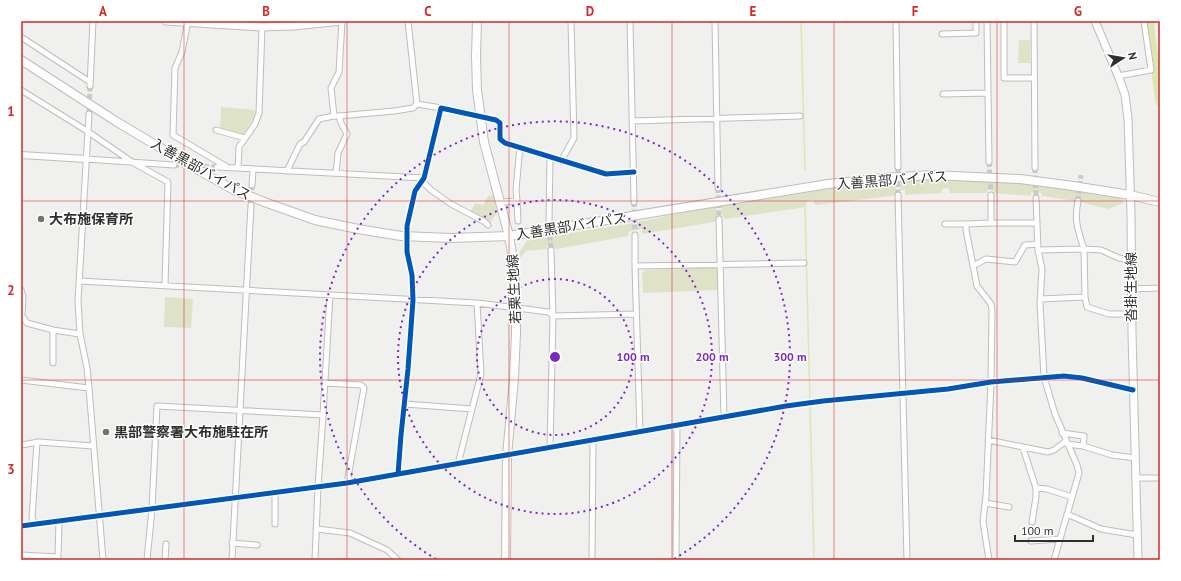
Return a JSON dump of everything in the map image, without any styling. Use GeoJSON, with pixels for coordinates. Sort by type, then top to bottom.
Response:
{"type":"FeatureCollection","features":[{"type":"Feature","properties":{"kind":"main road"},"geometry":{"type":"LineString","coordinates":[[166,21],[263,25],[342,21]]}},
{"type":"Feature","properties":{"kind":"main road","name":"若栗生地線"},"geometry":{"type":"LineString","coordinates":[[477,21],[476,56],[480,116],[484,142],[501,202],[514,265],[516,308],[514,378],[507,456],[506,560]]}},
{"type":"Feature","properties":{"kind":"main road","name":"沓掛生地線"},"geometry":{"type":"LineString","coordinates":[[1095,21],[1125,95],[1128,119],[1138,560]]}},
{"type":"Feature","properties":{"kind":"main road","name":"入善黒部バイパス"},"geometry":{"type":"LineString","coordinates":[[21,60],[118,122],[234,190],[315,220],[401,236],[452,238],[509,236],[828,184],[932,175],[1020,178],[1130,195],[1158,201]]}},
{"type":"Feature","properties":{"kind":"street"},"geometry":{"type":"LineString","coordinates":[[21,37],[90,84],[93,21]]}},
{"type":"Feature","properties":{"kind":"street"},"geometry":{"type":"LineString","coordinates":[[336,173],[338,153],[347,134],[337,116],[331,88],[339,72],[342,21]]}},
{"type":"Feature","properties":{"kind":"street"},"geometry":{"type":"LineString","coordinates":[[408,21],[417,104]]}},
{"type":"Feature","properties":{"kind":"street"},"geometry":{"type":"LineString","coordinates":[[561,160],[574,138],[571,21]]}},
{"type":"Feature","properties":{"kind":"street"},"geometry":{"type":"LineString","coordinates":[[630,21],[634,202]]}},
{"type":"Feature","properties":{"kind":"street"},"geometry":{"type":"LineString","coordinates":[[715,21],[718,188]]}},
{"type":"Feature","properties":{"kind":"street"},"geometry":{"type":"LineString","coordinates":[[896,21],[898,167]]}},
{"type":"Feature","properties":{"kind":"street"},"geometry":{"type":"LineString","coordinates":[[942,34],[976,34],[976,21]]}},
{"type":"Feature","properties":{"kind":"street"},"geometry":{"type":"LineString","coordinates":[[987,21],[989,162]]}},
{"type":"Feature","properties":{"kind":"street"},"geometry":{"type":"LineString","coordinates":[[1004,21],[1004,78],[1034,78]]}},
{"type":"Feature","properties":{"kind":"street"},"geometry":{"type":"LineString","coordinates":[[1034,21],[1035,168]]}},
{"type":"Feature","properties":{"kind":"street"},"geometry":{"type":"LineString","coordinates":[[1118,76],[1151,70],[1144,21]]}},
{"type":"Feature","properties":{"kind":"street"},"geometry":{"type":"LineString","coordinates":[[188,22],[182,52],[175,68],[173,135],[229,168]]}},
{"type":"Feature","properties":{"kind":"street"},"geometry":{"type":"LineString","coordinates":[[238,168],[239,146],[255,124],[259,113],[263,25]]}},
{"type":"Feature","properties":{"kind":"street"},"geometry":{"type":"LineString","coordinates":[[21,90],[88,130],[132,162],[168,182],[165,285]]}},
{"type":"Feature","properties":{"kind":"street"},"geometry":{"type":"LineString","coordinates":[[943,94],[988,93]]}},
{"type":"Feature","properties":{"kind":"street"},"geometry":{"type":"LineString","coordinates":[[288,171],[300,144],[304,142],[319,119],[394,111],[413,108],[417,104]]}},
{"type":"Feature","properties":{"kind":"street"},"geometry":{"type":"LineString","coordinates":[[417,104],[496,120],[500,123],[500,138],[505,143],[606,174],[634,172]]}},
{"type":"Feature","properties":{"kind":"street"},"geometry":{"type":"LineString","coordinates":[[407,226],[415,191],[423,179],[441,108]]}},
{"type":"Feature","properties":{"kind":"street"},"geometry":{"type":"LineString","coordinates":[[89,114],[78,301],[80,334],[87,368],[89,388],[103,560]]}},
{"type":"Feature","properties":{"kind":"street"},"geometry":{"type":"LineString","coordinates":[[632,121],[800,116]]}},
{"type":"Feature","properties":{"kind":"street"},"geometry":{"type":"LineString","coordinates":[[216,130],[245,138]]}},
{"type":"Feature","properties":{"kind":"street"},"geometry":{"type":"LineString","coordinates":[[518,220],[516,188],[520,147]]}},
{"type":"Feature","properties":{"kind":"street"},"geometry":{"type":"LineString","coordinates":[[21,155],[174,164]]}},
{"type":"Feature","properties":{"kind":"street"},"geometry":{"type":"LineString","coordinates":[[549,223],[550,157]]}},
{"type":"Feature","properties":{"kind":"street"},"geometry":{"type":"LineString","coordinates":[[217,167],[423,179],[442,198],[488,224]]}},
{"type":"Feature","properties":{"kind":"street"},"geometry":{"type":"LineString","coordinates":[[252,185],[253,169]]}},
{"type":"Feature","properties":{"kind":"street"},"geometry":{"type":"LineString","coordinates":[[898,195],[907,560]]}},
{"type":"Feature","properties":{"kind":"street"},"geometry":{"type":"LineString","coordinates":[[991,195],[991,223]]}},
{"type":"Feature","properties":{"kind":"street"},"geometry":{"type":"LineString","coordinates":[[1036,198],[1038,247],[1042,269],[1040,299],[1044,378],[1055,414],[1077,465],[1078,473],[1054,560]]}},
{"type":"Feature","properties":{"kind":"street"},"geometry":{"type":"LineString","coordinates":[[501,202],[517,201]]}},
{"type":"Feature","properties":{"kind":"street"},"geometry":{"type":"LineString","coordinates":[[1078,201],[1075,213],[1077,226],[1084,249],[1085,297],[1087,307],[1109,314],[1132,314]]}},
{"type":"Feature","properties":{"kind":"street"},"geometry":{"type":"LineString","coordinates":[[232,560],[250,205]]}},
{"type":"Feature","properties":{"kind":"street"},"geometry":{"type":"LineString","coordinates":[[719,219],[724,418]]}},
{"type":"Feature","properties":{"kind":"street"},"geometry":{"type":"LineString","coordinates":[[945,224],[1037,223]]}},
{"type":"Feature","properties":{"kind":"street"},"geometry":{"type":"LineString","coordinates":[[966,224],[977,286],[991,304],[992,311],[991,382],[983,521],[989,560]]}},
{"type":"Feature","properties":{"kind":"street"},"geometry":{"type":"LineString","coordinates":[[635,235],[640,432]]}},
{"type":"Feature","properties":{"kind":"street"},"geometry":{"type":"LineString","coordinates":[[973,266],[986,259],[1015,262],[1024,246],[1100,250],[1119,258],[1131,260]]}},
{"type":"Feature","properties":{"kind":"street"},"geometry":{"type":"LineString","coordinates":[[550,448],[553,316],[551,250]]}},
{"type":"Feature","properties":{"kind":"street"},"geometry":{"type":"LineString","coordinates":[[398,474],[413,300],[412,275],[407,252]]}},
{"type":"Feature","properties":{"kind":"street"},"geometry":{"type":"LineString","coordinates":[[635,266],[804,263]]}},
{"type":"Feature","properties":{"kind":"street"},"geometry":{"type":"LineString","coordinates":[[79,281],[477,303],[549,312],[553,316],[636,314]]}},
{"type":"Feature","properties":{"kind":"street"},"geometry":{"type":"LineString","coordinates":[[1131,289],[1160,288]]}},
{"type":"Feature","properties":{"kind":"street"},"geometry":{"type":"LineString","coordinates":[[21,290],[23,296],[22,316],[27,323],[52,330],[80,334]]}},
{"type":"Feature","properties":{"kind":"street"},"geometry":{"type":"LineString","coordinates":[[315,560],[330,295]]}},
{"type":"Feature","properties":{"kind":"street"},"geometry":{"type":"LineString","coordinates":[[1040,299],[1085,297]]}},
{"type":"Feature","properties":{"kind":"street"},"geometry":{"type":"LineString","coordinates":[[458,464],[481,374],[477,303]]}},
{"type":"Feature","properties":{"kind":"street"},"geometry":{"type":"LineString","coordinates":[[52,330],[52,363]]}},
{"type":"Feature","properties":{"kind":"street"},"geometry":{"type":"LineString","coordinates":[[21,526],[347,483],[786,406],[903,392],[948,389],[991,382],[1064,376],[1082,378],[1133,390]]}},
{"type":"Feature","properties":{"kind":"street"},"geometry":{"type":"LineString","coordinates":[[21,380],[89,388]]}},
{"type":"Feature","properties":{"kind":"street"},"geometry":{"type":"LineString","coordinates":[[325,383],[361,385],[364,388],[347,483]]}},
{"type":"Feature","properties":{"kind":"street"},"geometry":{"type":"LineString","coordinates":[[405,404],[472,409]]}},
{"type":"Feature","properties":{"kind":"street"},"geometry":{"type":"LineString","coordinates":[[147,560],[152,509],[157,406],[323,415]]}},
{"type":"Feature","properties":{"kind":"street"},"geometry":{"type":"LineString","coordinates":[[676,560],[677,425]]}},
{"type":"Feature","properties":{"kind":"street"},"geometry":{"type":"LineString","coordinates":[[1062,433],[1084,436],[1083,446]]}},
{"type":"Feature","properties":{"kind":"street"},"geometry":{"type":"LineString","coordinates":[[988,440],[1048,452],[1067,443],[1135,458]]}},
{"type":"Feature","properties":{"kind":"street"},"geometry":{"type":"LineString","coordinates":[[592,560],[593,441]]}},
{"type":"Feature","properties":{"kind":"street"},"geometry":{"type":"LineString","coordinates":[[21,445],[37,442],[93,446]]}},
{"type":"Feature","properties":{"kind":"street"},"geometry":{"type":"LineString","coordinates":[[35,524],[32,518],[37,442]]}},
{"type":"Feature","properties":{"kind":"street"},"geometry":{"type":"LineString","coordinates":[[1023,448],[1036,488],[1032,522]]}},
{"type":"Feature","properties":{"kind":"street"},"geometry":{"type":"LineString","coordinates":[[1135,478],[1160,478]]}},
{"type":"Feature","properties":{"kind":"street"},"geometry":{"type":"LineString","coordinates":[[1036,488],[1048,489],[1072,497]]}},
{"type":"Feature","properties":{"kind":"street"},"geometry":{"type":"LineString","coordinates":[[275,493],[276,524]]}},
{"type":"Feature","properties":{"kind":"street"},"geometry":{"type":"LineString","coordinates":[[985,503],[1009,507]]}},
{"type":"Feature","properties":{"kind":"street"},"geometry":{"type":"LineString","coordinates":[[1067,514],[1101,529],[1137,535]]}},
{"type":"Feature","properties":{"kind":"street"},"geometry":{"type":"LineString","coordinates":[[21,555],[58,558],[59,521]]}},
{"type":"Feature","properties":{"kind":"street"},"geometry":{"type":"LineString","coordinates":[[317,529],[350,533],[387,550],[398,560]]}},
{"type":"Feature","properties":{"kind":"street"},"geometry":{"type":"LineString","coordinates":[[1031,541],[1060,539]]}},
{"type":"Feature","properties":{"kind":"street"},"geometry":{"type":"LineString","coordinates":[[232,543],[257,545]]}},
{"type":"Feature","properties":{"kind":"street"},"geometry":{"type":"LineString","coordinates":[[165,560],[166,544]]}},
{"type":"Feature","properties":{"kind":"green space"},"geometry":{"type":"Polygon","coordinates":[[[1019,40],[1030,40],[1030,63],[1018,63],[1019,40]]]}},
{"type":"Feature","properties":{"kind":"green space"},"geometry":{"type":"Polygon","coordinates":[[[221,107],[255,110],[254,117],[243,135],[220,129],[221,107]]]}},
{"type":"Feature","properties":{"kind":"green space"},"geometry":{"type":"Polygon","coordinates":[[[939,179],[1023,183],[1071,189],[1121,198],[1124,203],[1108,209],[1081,202],[1081,199],[1076,198],[1075,201],[1042,196],[1041,193],[1031,192],[1031,196],[994,193],[993,190],[988,190],[987,193],[950,193],[949,188],[942,189],[942,193],[905,195],[905,190],[900,190],[901,181],[939,179]]]}},
{"type":"Feature","properties":{"kind":"green space"},"geometry":{"type":"Polygon","coordinates":[[[896,181],[896,195],[892,196],[815,205],[813,200],[807,201],[806,206],[800,208],[725,219],[722,215],[721,205],[855,185],[896,181]]]}},
{"type":"Feature","properties":{"kind":"green space"},"geometry":{"type":"Polygon","coordinates":[[[494,195],[497,213],[489,224],[479,215],[471,211],[475,203],[483,205],[488,196],[494,195]]]}},
{"type":"Feature","properties":{"kind":"green space"},"geometry":{"type":"Polygon","coordinates":[[[716,206],[717,221],[714,222],[642,234],[642,229],[637,230],[637,222],[716,206]]]}},
{"type":"Feature","properties":{"kind":"green space"},"geometry":{"type":"Polygon","coordinates":[[[633,223],[633,231],[629,232],[628,236],[557,249],[553,247],[552,244],[547,245],[547,249],[526,251],[520,258],[519,253],[527,240],[633,223]]]}},
{"type":"Feature","properties":{"kind":"green space"},"geometry":{"type":"Polygon","coordinates":[[[717,267],[718,290],[643,293],[642,273],[645,270],[717,267]]]}},
{"type":"Feature","properties":{"kind":"green space"},"geometry":{"type":"Polygon","coordinates":[[[165,297],[193,299],[191,328],[164,327],[165,297]]]}},
{"type":"Feature","properties":{"kind":"waterway"},"geometry":{"type":"LineString","coordinates":[[801,21],[805,170]]}},
{"type":"Feature","properties":{"kind":"waterway"},"geometry":{"type":"LineString","coordinates":[[1149,21],[1160,102]]}},
{"type":"Feature","properties":{"kind":"waterway"},"geometry":{"type":"LineString","coordinates":[[805,207],[814,560]]}},
{"type":"Feature","properties":{"kind":"tunnel"},"geometry":{"type":"LineString","coordinates":[[89,114],[90,86]]}},
{"type":"Feature","properties":{"kind":"tunnel"},"geometry":{"type":"LineString","coordinates":[[989,162],[991,195]]}},
{"type":"Feature","properties":{"kind":"tunnel"},"geometry":{"type":"LineString","coordinates":[[174,165],[217,167]]}},
{"type":"Feature","properties":{"kind":"tunnel"},"geometry":{"type":"LineString","coordinates":[[898,167],[898,195]]}},
{"type":"Feature","properties":{"kind":"tunnel"},"geometry":{"type":"LineString","coordinates":[[1035,168],[1036,198]]}},
{"type":"Feature","properties":{"kind":"tunnel"},"geometry":{"type":"LineString","coordinates":[[1078,201],[1081,175]]}},
{"type":"Feature","properties":{"kind":"tunnel"},"geometry":{"type":"LineString","coordinates":[[251,205],[252,185]]}},
{"type":"Feature","properties":{"kind":"tunnel"},"geometry":{"type":"LineString","coordinates":[[718,188],[719,219]]}},
{"type":"Feature","properties":{"kind":"tunnel"},"geometry":{"type":"LineString","coordinates":[[634,202],[635,235]]}},
{"type":"Feature","properties":{"kind":"tunnel"},"geometry":{"type":"LineString","coordinates":[[407,226],[407,252]]}},
{"type":"Feature","properties":{"kind":"tunnel"},"geometry":{"type":"LineString","coordinates":[[549,228],[551,250]]}},
{"type":"Feature","properties":{"kind":"cycle path"},"geometry":{"type":"LineString","coordinates":[[398,474],[413,300],[412,275],[407,252],[407,226],[415,191],[424,178],[441,108],[496,120],[500,123],[500,139],[505,143],[606,174],[634,172]]}},
{"type":"Feature","properties":{"kind":"cycle path"},"geometry":{"type":"LineString","coordinates":[[21,526],[347,483],[786,406],[823,401],[948,389],[991,382],[1064,376],[1082,378],[1133,390]]}},
{"type":"Feature","properties":{"kind":"place","name":"大布施保育所"},"geometry":{"type":"Point","coordinates":[41,219]}},
{"type":"Feature","properties":{"kind":"place","name":"黒部警察署大布施駐在所"},"geometry":{"type":"Point","coordinates":[106,432]}}]}
